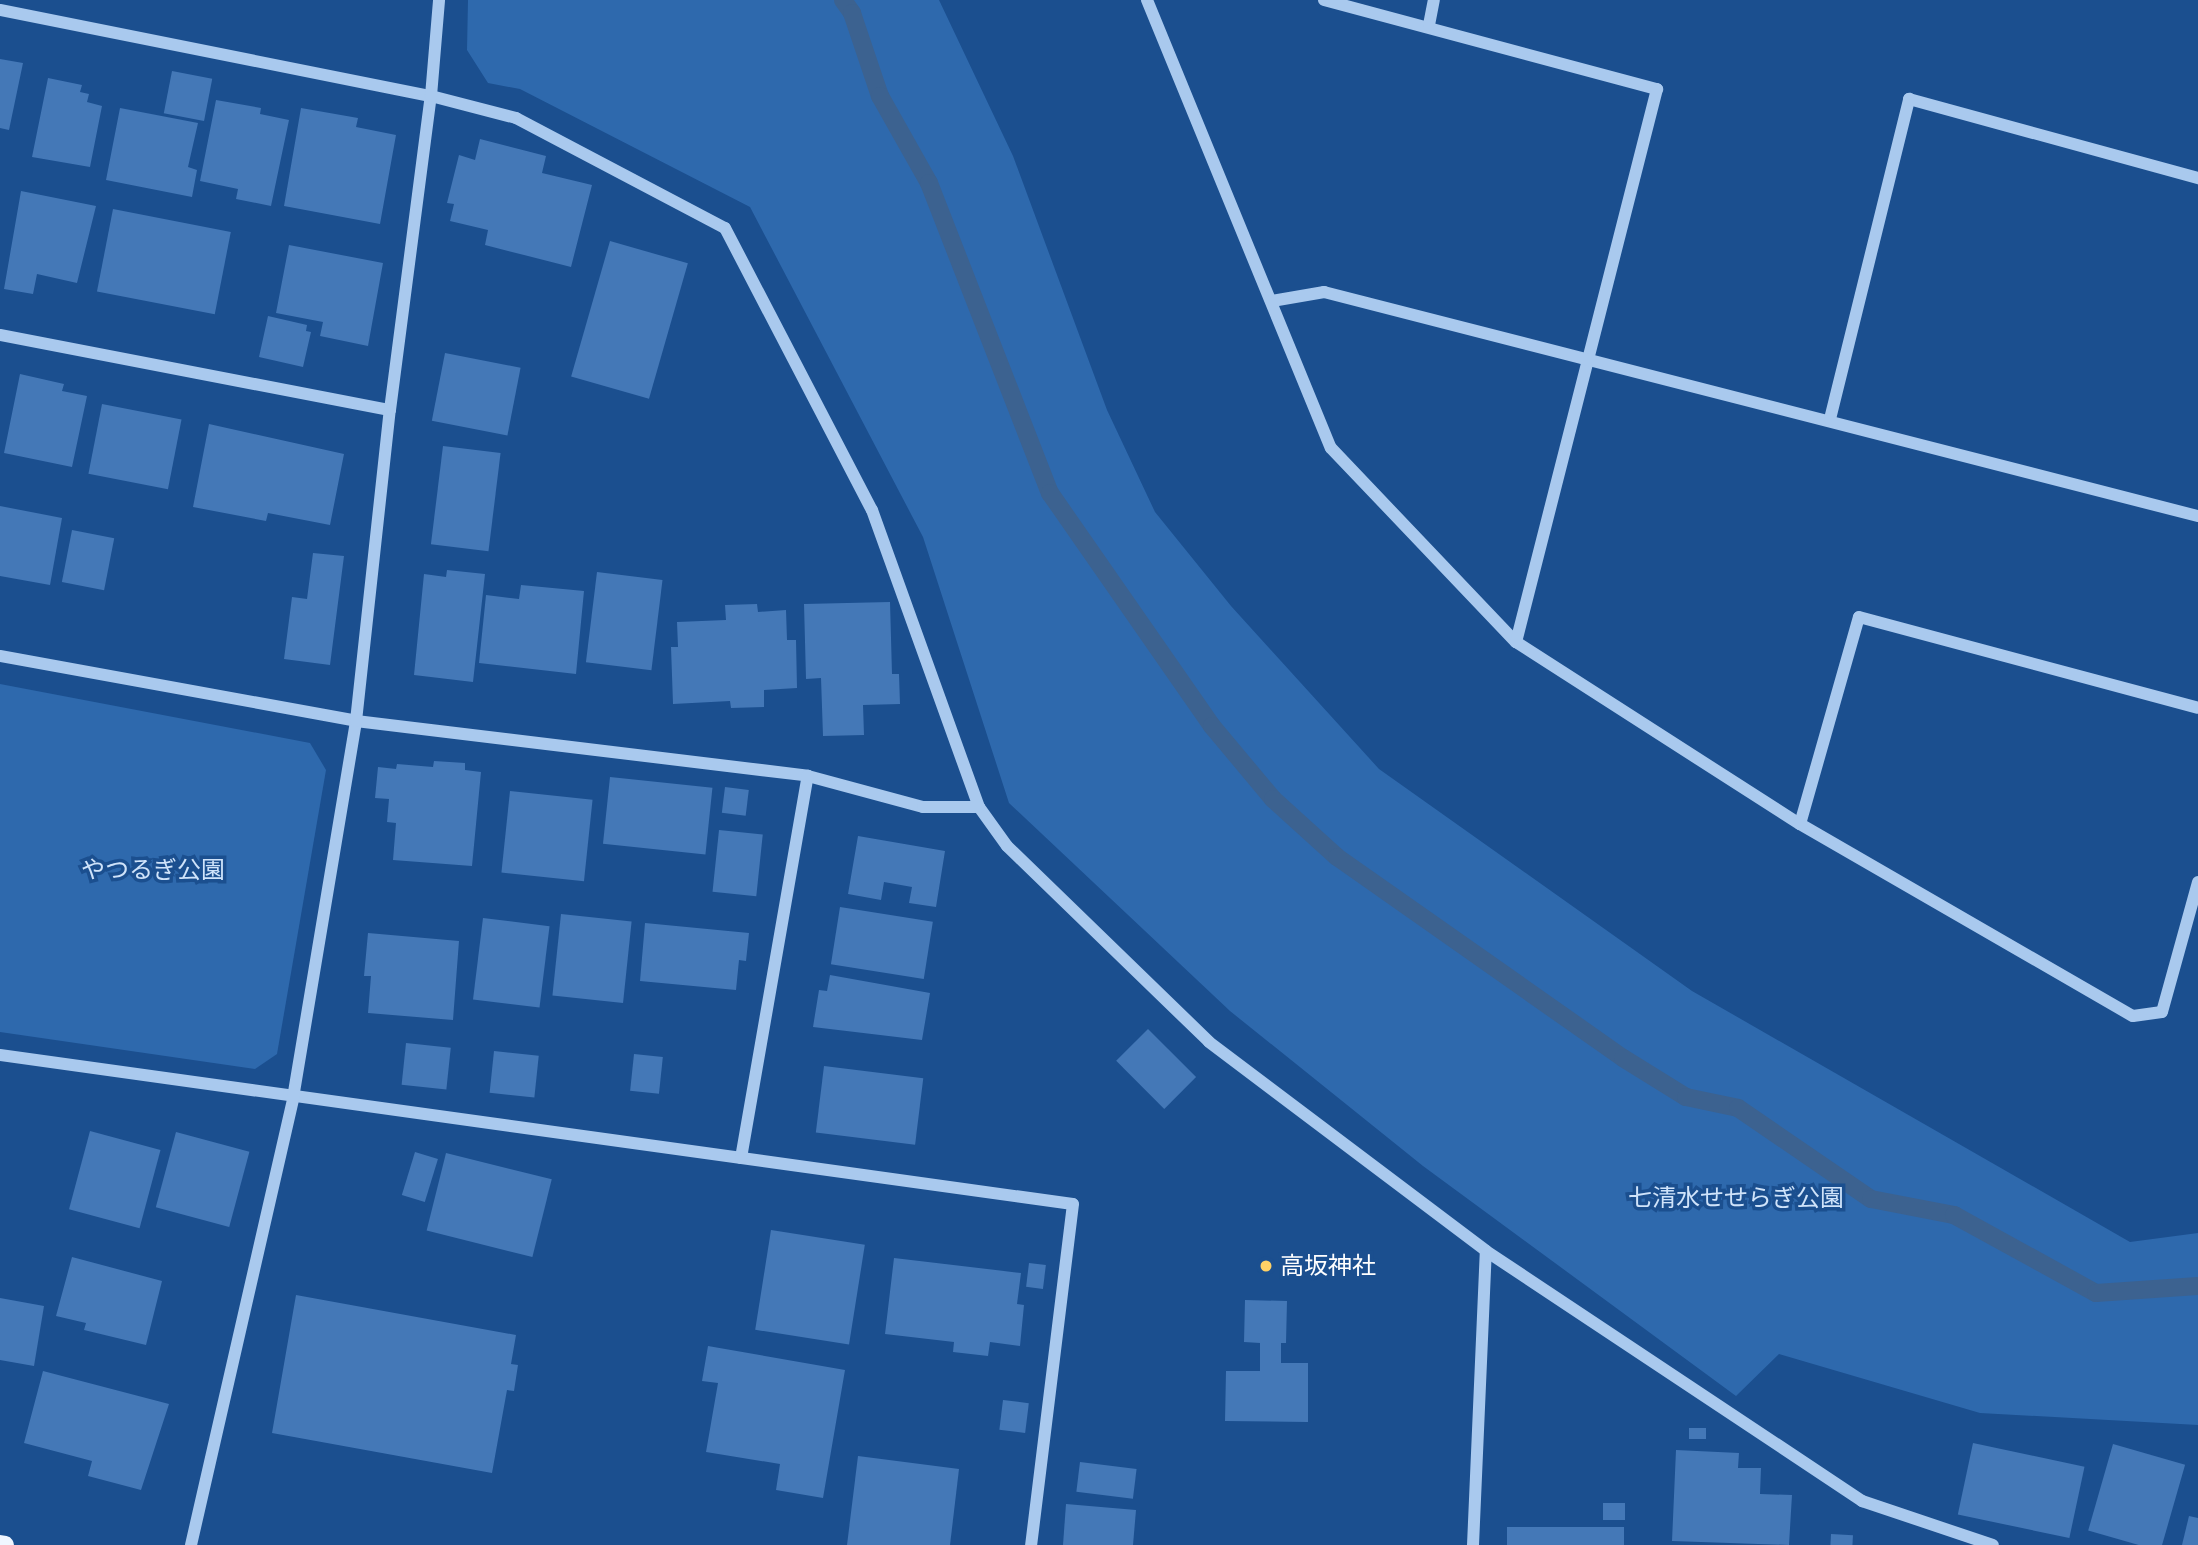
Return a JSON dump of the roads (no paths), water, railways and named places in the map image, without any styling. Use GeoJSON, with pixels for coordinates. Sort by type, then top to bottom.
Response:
{"type":"FeatureCollection","features":[{"type":"Feature","properties":{"kind":"street"},"geometry":{"type":"LineString","coordinates":[[191,1545],[293,1098],[356,721],[390,411],[431,96],[439,0]]}},
{"type":"Feature","properties":{"kind":"street"},"geometry":{"type":"LineString","coordinates":[[1147,0],[1331,448],[1516,642],[1800,824],[2133,1016],[2162,1012],[2198,882]]}},
{"type":"Feature","properties":{"kind":"street"},"geometry":{"type":"LineString","coordinates":[[1324,0],[1429,25],[1657,89],[1516,642]]}},
{"type":"Feature","properties":{"kind":"street"},"geometry":{"type":"LineString","coordinates":[[1429,25],[1434,0]]}},
{"type":"Feature","properties":{"kind":"street"},"geometry":{"type":"LineString","coordinates":[[0,10],[431,96],[516,118],[725,228],[872,510],[979,807],[1007,846],[1209,1042],[1486,1251],[1862,1501],[1993,1545]]}},
{"type":"Feature","properties":{"kind":"street"},"geometry":{"type":"LineString","coordinates":[[1830,419],[1909,99],[2198,178]]}},
{"type":"Feature","properties":{"kind":"street"},"geometry":{"type":"LineString","coordinates":[[1272,301],[1324,292],[1587,356],[2198,516]]}},
{"type":"Feature","properties":{"kind":"street"},"geometry":{"type":"LineString","coordinates":[[0,335],[390,411]]}},
{"type":"Feature","properties":{"kind":"street"},"geometry":{"type":"LineString","coordinates":[[1800,824],[1859,617],[2198,708]]}},
{"type":"Feature","properties":{"kind":"street"},"geometry":{"type":"LineString","coordinates":[[0,656],[356,721],[808,776],[923,807],[979,807]]}},
{"type":"Feature","properties":{"kind":"street"},"geometry":{"type":"LineString","coordinates":[[741,1158],[808,776]]}},
{"type":"Feature","properties":{"kind":"street"},"geometry":{"type":"LineString","coordinates":[[0,1055],[293,1098],[1073,1204],[1031,1545]]}},
{"type":"Feature","properties":{"kind":"street"},"geometry":{"type":"LineString","coordinates":[[1473,1545],[1486,1251]]}},
{"type":"Feature","properties":{"kind":"waterway"},"geometry":{"type":"LineString","coordinates":[[843,0],[852,13],[880,96],[929,183],[1050,493],[1212,726],[1273,799],[1337,857],[1623,1058],[1686,1097],[1738,1108],[1871,1199],[1954,1215],[2096,1293],[2198,1286]]}},
{"type":"Feature","properties":{"kind":"place","name":"高坂神社"},"geometry":{"type":"Point","coordinates":[1266,1266]}},
{"type":"Feature","properties":{"kind":"park label","name":"やつるぎ公園"},"geometry":{"type":"Point","coordinates":[153,870]}},
{"type":"Feature","properties":{"kind":"park label","name":"七清水せせらぎ公園"},"geometry":{"type":"Point","coordinates":[1736,1198]}}]}
